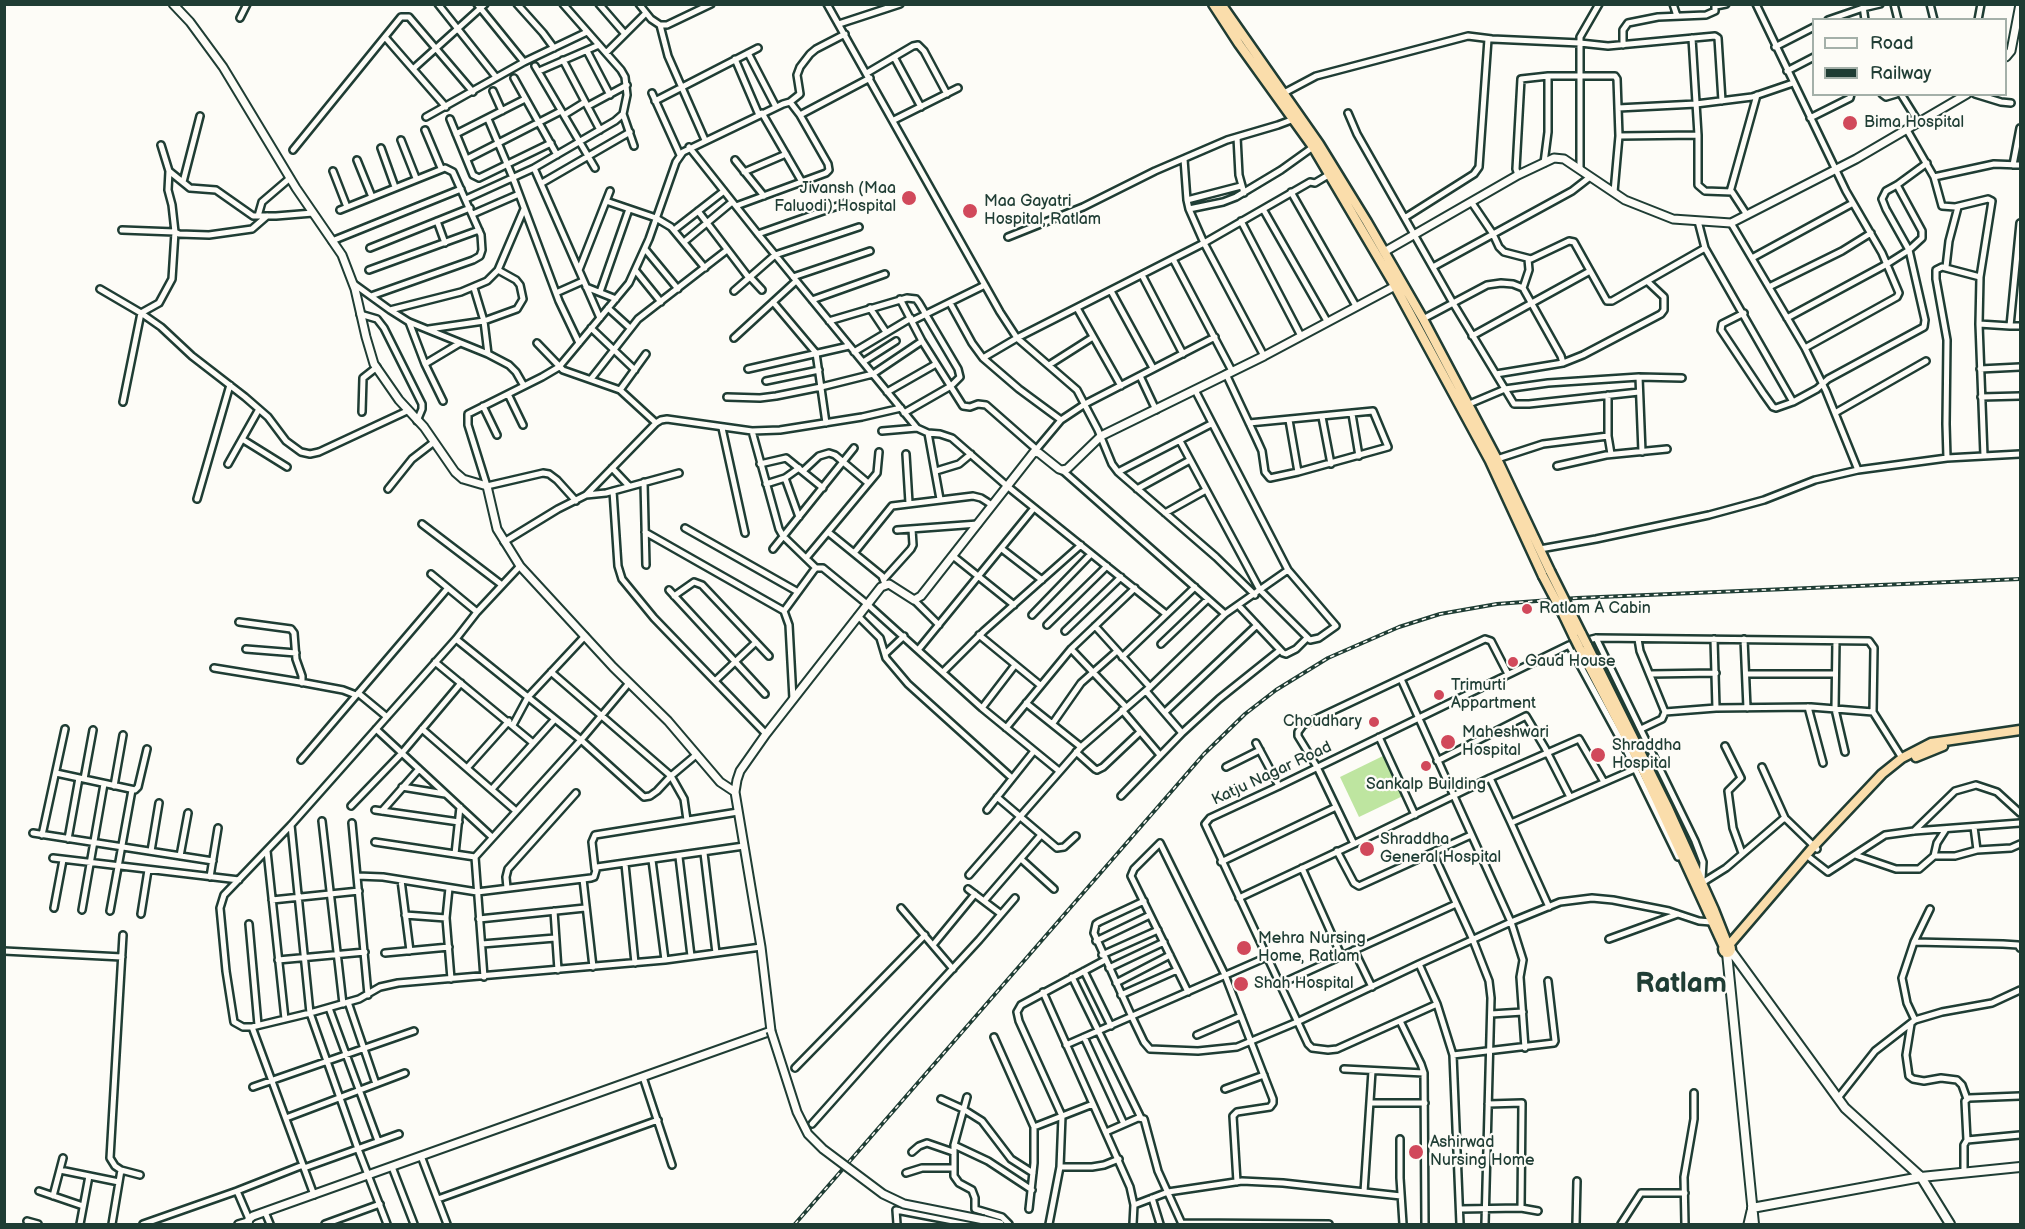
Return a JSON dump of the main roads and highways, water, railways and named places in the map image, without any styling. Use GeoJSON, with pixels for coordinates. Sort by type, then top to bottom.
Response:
{"type":"FeatureCollection","features":[{"type":"Feature","properties":{"kind":"highway"},"geometry":{"type":"LineString","coordinates":[[1213,4],[1239,44],[1338,173],[1384,252],[1398,284],[1567,614],[1575,639],[1583,646],[1662,796],[1698,884],[1728,948]]}},
{"type":"Feature","properties":{"kind":"highway"},"geometry":{"type":"LineString","coordinates":[[1221,4],[1238,32],[1284,93],[1313,147],[1423,320],[1497,459],[1540,549],[1547,574]]}},
{"type":"Feature","properties":{"kind":"highway"},"geometry":{"type":"LineString","coordinates":[[1728,948],[1882,774],[1902,758],[1930,743],[2020,730]]}},
{"type":"Feature","properties":{"kind":"highway"},"geometry":{"type":"LineString","coordinates":[[1728,948],[1810,858],[1816,847],[1885,777],[1904,762],[1938,747],[2020,735]]}},
{"type":"Feature","properties":{"kind":"highway"},"geometry":{"type":"LineString","coordinates":[[1698,884],[1711,922],[1728,948]]}},
{"type":"Feature","properties":{"kind":"main road"},"geometry":{"type":"LineString","coordinates":[[1728,948],[1845,1108],[1921,1177],[1950,1224]]}},
{"type":"Feature","properties":{"kind":"main road"},"geometry":{"type":"LineString","coordinates":[[1728,948],[1754,1224]]}},
{"type":"Feature","properties":{"kind":"main road"},"geometry":{"type":"LineString","coordinates":[[1752,1208],[1921,1177],[2020,1167]]}},
{"type":"Feature","properties":{"kind":"railway"},"geometry":{"type":"LineString","coordinates":[[795,1224],[1204,754],[1245,714],[1276,690],[1328,658],[1399,627],[1440,614],[1497,604],[1577,598],[2020,579]]}},
{"type":"Feature","properties":{"kind":"place","name":"Bima Hospital"},"geometry":{"type":"Point","coordinates":[1850,123]}},
{"type":"Feature","properties":{"kind":"place","name":"Jivansh (Maa Faluodi) Hospital"},"geometry":{"type":"Point","coordinates":[909,198]}},
{"type":"Feature","properties":{"kind":"place","name":"Maa Gayatri Hospital, Ratlam"},"geometry":{"type":"Point","coordinates":[970,211]}},
{"type":"Feature","properties":{"kind":"place","name":"Ratlam A Cabin"},"geometry":{"type":"Point","coordinates":[1527,609]}},
{"type":"Feature","properties":{"kind":"place","name":"Gaud House"},"geometry":{"type":"Point","coordinates":[1513,662]}},
{"type":"Feature","properties":{"kind":"place","name":"Trimurti Appartment"},"geometry":{"type":"Point","coordinates":[1439,695]}},
{"type":"Feature","properties":{"kind":"place","name":"Choudhary"},"geometry":{"type":"Point","coordinates":[1374,722]}},
{"type":"Feature","properties":{"kind":"place","name":"Maheshwari Hospital"},"geometry":{"type":"Point","coordinates":[1448,742]}},
{"type":"Feature","properties":{"kind":"place","name":"Shraddha Hospital"},"geometry":{"type":"Point","coordinates":[1598,755]}},
{"type":"Feature","properties":{"kind":"place","name":"Sankalp Building"},"geometry":{"type":"Point","coordinates":[1426,766]}},
{"type":"Feature","properties":{"kind":"place","name":"Shraddha General Hospital"},"geometry":{"type":"Point","coordinates":[1367,849]}},
{"type":"Feature","properties":{"kind":"place","name":"Mehra Nursing Home, Ratlam"},"geometry":{"type":"Point","coordinates":[1244,948]}},
{"type":"Feature","properties":{"kind":"place","name":"Shah Hospital"},"geometry":{"type":"Point","coordinates":[1241,984]}},
{"type":"Feature","properties":{"kind":"place","name":"Ashirwad Nursing Home"},"geometry":{"type":"Point","coordinates":[1416,1152]}},
{"type":"Feature","properties":{"kind":"district","name":"Ratlam"},"geometry":{"type":"Point","coordinates":[1681,985]}}]}
